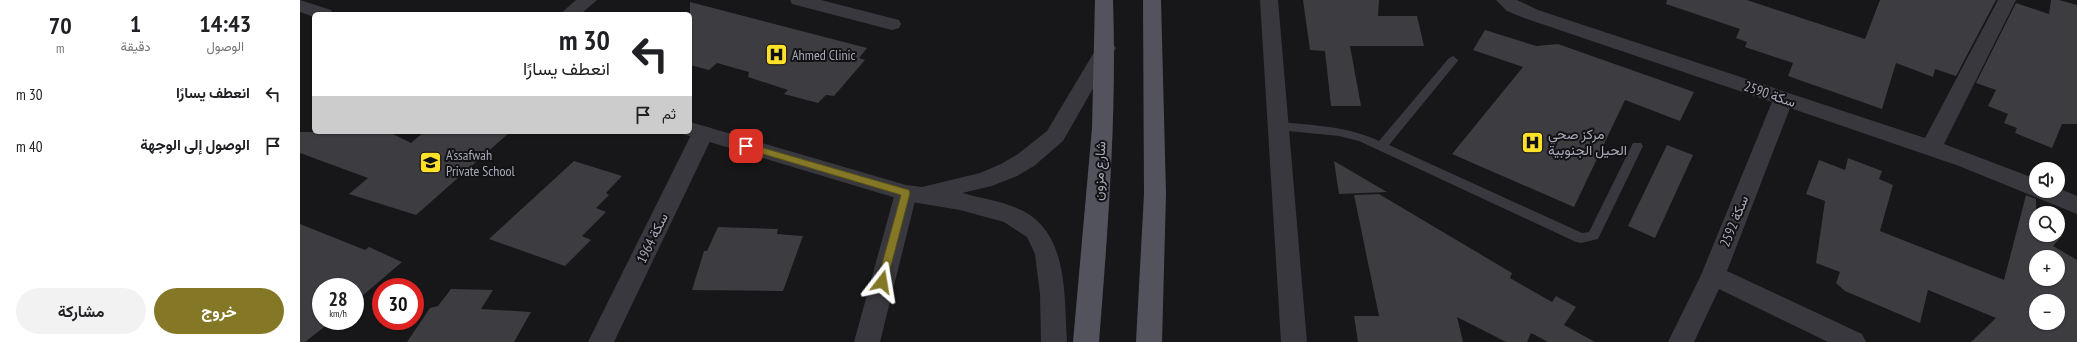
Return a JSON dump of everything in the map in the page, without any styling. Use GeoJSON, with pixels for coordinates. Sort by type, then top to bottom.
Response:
{"type":"FeatureCollection","features":[{"type":"Feature","properties":{"kind":"main road","name":"شارع مزون"},"geometry":{"type":"LineString","coordinates":[[1086,342],[1098,197],[1106,48],[1104,0]]}},
{"type":"Feature","properties":{"kind":"main road"},"geometry":{"type":"LineString","coordinates":[[1149,342],[1155,194],[1152,0]]}},
{"type":"Feature","properties":{"kind":"street"},"geometry":{"type":"LineString","coordinates":[[572,12],[588,0]]}},
{"type":"Feature","properties":{"kind":"street"},"geometry":{"type":"LineString","coordinates":[[799,0],[892,24]]}},
{"type":"Feature","properties":{"kind":"street"},"geometry":{"type":"LineString","coordinates":[[1269,0],[1294,342]]}},
{"type":"Feature","properties":{"kind":"street","name":"سكة 2590"},"geometry":{"type":"LineString","coordinates":[[1505,0],[1514,7],[1531,14],[1967,160],[2029,185]]}},
{"type":"Feature","properties":{"kind":"street"},"geometry":{"type":"LineString","coordinates":[[1931,148],[2007,0]]}},
{"type":"Feature","properties":{"kind":"street"},"geometry":{"type":"LineString","coordinates":[[300,6],[318,12]]}},
{"type":"Feature","properties":{"kind":"street"},"geometry":{"type":"LineString","coordinates":[[911,194],[984,180],[1009,170],[1026,160],[1055,136],[1106,48]]}},
{"type":"Feature","properties":{"kind":"street","name":"سكة 2592"},"geometry":{"type":"LineString","coordinates":[[1681,342],[1712,275],[1783,98]]}},
{"type":"Feature","properties":{"kind":"street"},"geometry":{"type":"LineString","coordinates":[[696,131],[911,194],[960,201],[1011,215],[1035,231],[1047,254],[1052,294],[1054,342]]}},
{"type":"Feature","properties":{"kind":"street","name":"سكة 1964"},"geometry":{"type":"LineString","coordinates":[[601,342],[696,131]]}},
{"type":"Feature","properties":{"kind":"street"},"geometry":{"type":"LineString","coordinates":[[867,342],[911,194]]}},
{"type":"Feature","properties":{"kind":"street"},"geometry":{"type":"LineString","coordinates":[[2060,198],[2077,205]]}},
{"type":"Feature","properties":{"kind":"street"},"geometry":{"type":"LineString","coordinates":[[1712,275],[1853,342]]}},
{"type":"Feature","properties":{"kind":"lane"},"geometry":{"type":"LineString","coordinates":[[1381,147],[1453,60]]}},
{"type":"Feature","properties":{"kind":"lane"},"geometry":{"type":"LineString","coordinates":[[1278,126],[1347,133],[1381,147],[1574,236],[1587,238],[1593,236],[1637,146]]}},
{"type":"Feature","properties":{"kind":"building"},"geometry":{"type":"Polygon","coordinates":[[[1303,0],[1379,0],[1378,16],[1417,16],[1424,46],[1350,46],[1361,106],[1331,106],[1325,51],[1310,50],[1303,0]]]}},
{"type":"Feature","properties":{"kind":"building"},"geometry":{"type":"Polygon","coordinates":[[[1667,0],[1747,0],[1865,39],[1880,0],[1996,0],[1956,76],[1935,69],[1933,77],[1896,63],[1882,109],[1788,76],[1793,63],[1745,47],[1747,42],[1736,38],[1740,29],[1666,4],[1667,0]]]}},
{"type":"Feature","properties":{"kind":"building"},"geometry":{"type":"Polygon","coordinates":[[[2051,0],[2059,0],[2077,5],[2077,124],[2062,124],[2052,148],[2015,133],[2017,128],[2004,123],[2008,114],[1988,106],[1996,90],[1976,83],[2016,3],[2049,14],[2051,0]]]}},
{"type":"Feature","properties":{"kind":"building"},"geometry":{"type":"Polygon","coordinates":[[[690,2],[867,48],[859,58],[865,60],[834,96],[826,95],[818,103],[784,94],[788,90],[748,77],[749,72],[717,63],[709,70],[692,66],[692,12],[690,12],[690,2]]]}},
{"type":"Feature","properties":{"kind":"building"},"geometry":{"type":"Polygon","coordinates":[[[1485,30],[1536,46],[1558,44],[1694,92],[1680,121],[1625,100],[1574,207],[1452,154],[1523,67],[1473,50],[1485,30]]]}},
{"type":"Feature","properties":{"kind":"building","name":"A'ssafwah Private School"},"geometry":{"type":"Polygon","coordinates":[[[300,132],[312,132],[312,134],[393,134],[411,143],[422,134],[508,134],[416,215],[349,194],[368,178],[300,153],[300,132]]]}},
{"type":"Feature","properties":{"kind":"building"},"geometry":{"type":"Polygon","coordinates":[[[1667,145],[1693,155],[1655,238],[1628,226],[1667,145]]]}},
{"type":"Feature","properties":{"kind":"building"},"geometry":{"type":"Polygon","coordinates":[[[1848,158],[1882,171],[1879,179],[1893,185],[1880,231],[2004,280],[2026,195],[2029,196],[2029,198],[2036,199],[2036,206],[2029,206],[2029,242],[2057,242],[2053,246],[2060,250],[2029,250],[2029,286],[2065,286],[2065,253],[2077,260],[2077,342],[1971,342],[1996,318],[1928,290],[1920,323],[1845,291],[1836,283],[1840,272],[1816,263],[1825,201],[1806,194],[1819,160],[1845,170],[1848,158]]]}},
{"type":"Feature","properties":{"kind":"building"},"geometry":{"type":"Polygon","coordinates":[[[574,161],[622,176],[606,193],[609,195],[596,208],[606,212],[582,236],[591,240],[565,266],[489,239],[574,161]]]}},
{"type":"Feature","properties":{"kind":"building"},"geometry":{"type":"Polygon","coordinates":[[[1334,161],[1387,192],[1339,194],[1334,161]]]}},
{"type":"Feature","properties":{"kind":"building"},"geometry":{"type":"Polygon","coordinates":[[[1379,194],[1512,273],[1510,278],[1552,302],[1556,296],[1576,307],[1564,325],[1595,342],[1548,342],[1531,333],[1527,342],[1506,342],[1457,317],[1463,342],[1358,342],[1354,316],[1379,316],[1354,195],[1379,194]]]}},
{"type":"Feature","properties":{"kind":"building"},"geometry":{"type":"Polygon","coordinates":[[[300,224],[365,250],[369,247],[402,262],[383,278],[372,278],[372,288],[364,294],[364,278],[312,278],[312,330],[320,330],[305,342],[300,342],[300,224]]]}},
{"type":"Feature","properties":{"kind":"building"},"geometry":{"type":"Polygon","coordinates":[[[718,227],[778,229],[777,234],[803,236],[783,291],[692,290],[704,251],[707,251],[718,227]]]}},
{"type":"Feature","properties":{"kind":"building"},"geometry":{"type":"Polygon","coordinates":[[[451,289],[493,290],[481,309],[531,312],[514,342],[407,342],[415,330],[424,330],[424,317],[430,308],[438,306],[451,289]]]}},
{"type":"Feature","properties":{"kind":"place","name":"Ahmed Clinic"},"geometry":{"type":"Point","coordinates":[777,55]}},
{"type":"Feature","properties":{"kind":"place","name":"مركز صحي الحيل الجنوبية"},"geometry":{"type":"Point","coordinates":[1533,142]}},
{"type":"Feature","properties":{"kind":"place","name":"A'ssafwah Private School"},"geometry":{"type":"Point","coordinates":[431,163]}},
{"type":"Feature","properties":{"kind":"route"},"geometry":{"type":"LineString","coordinates":[[746,146],[906,193],[882,282]]}}]}
